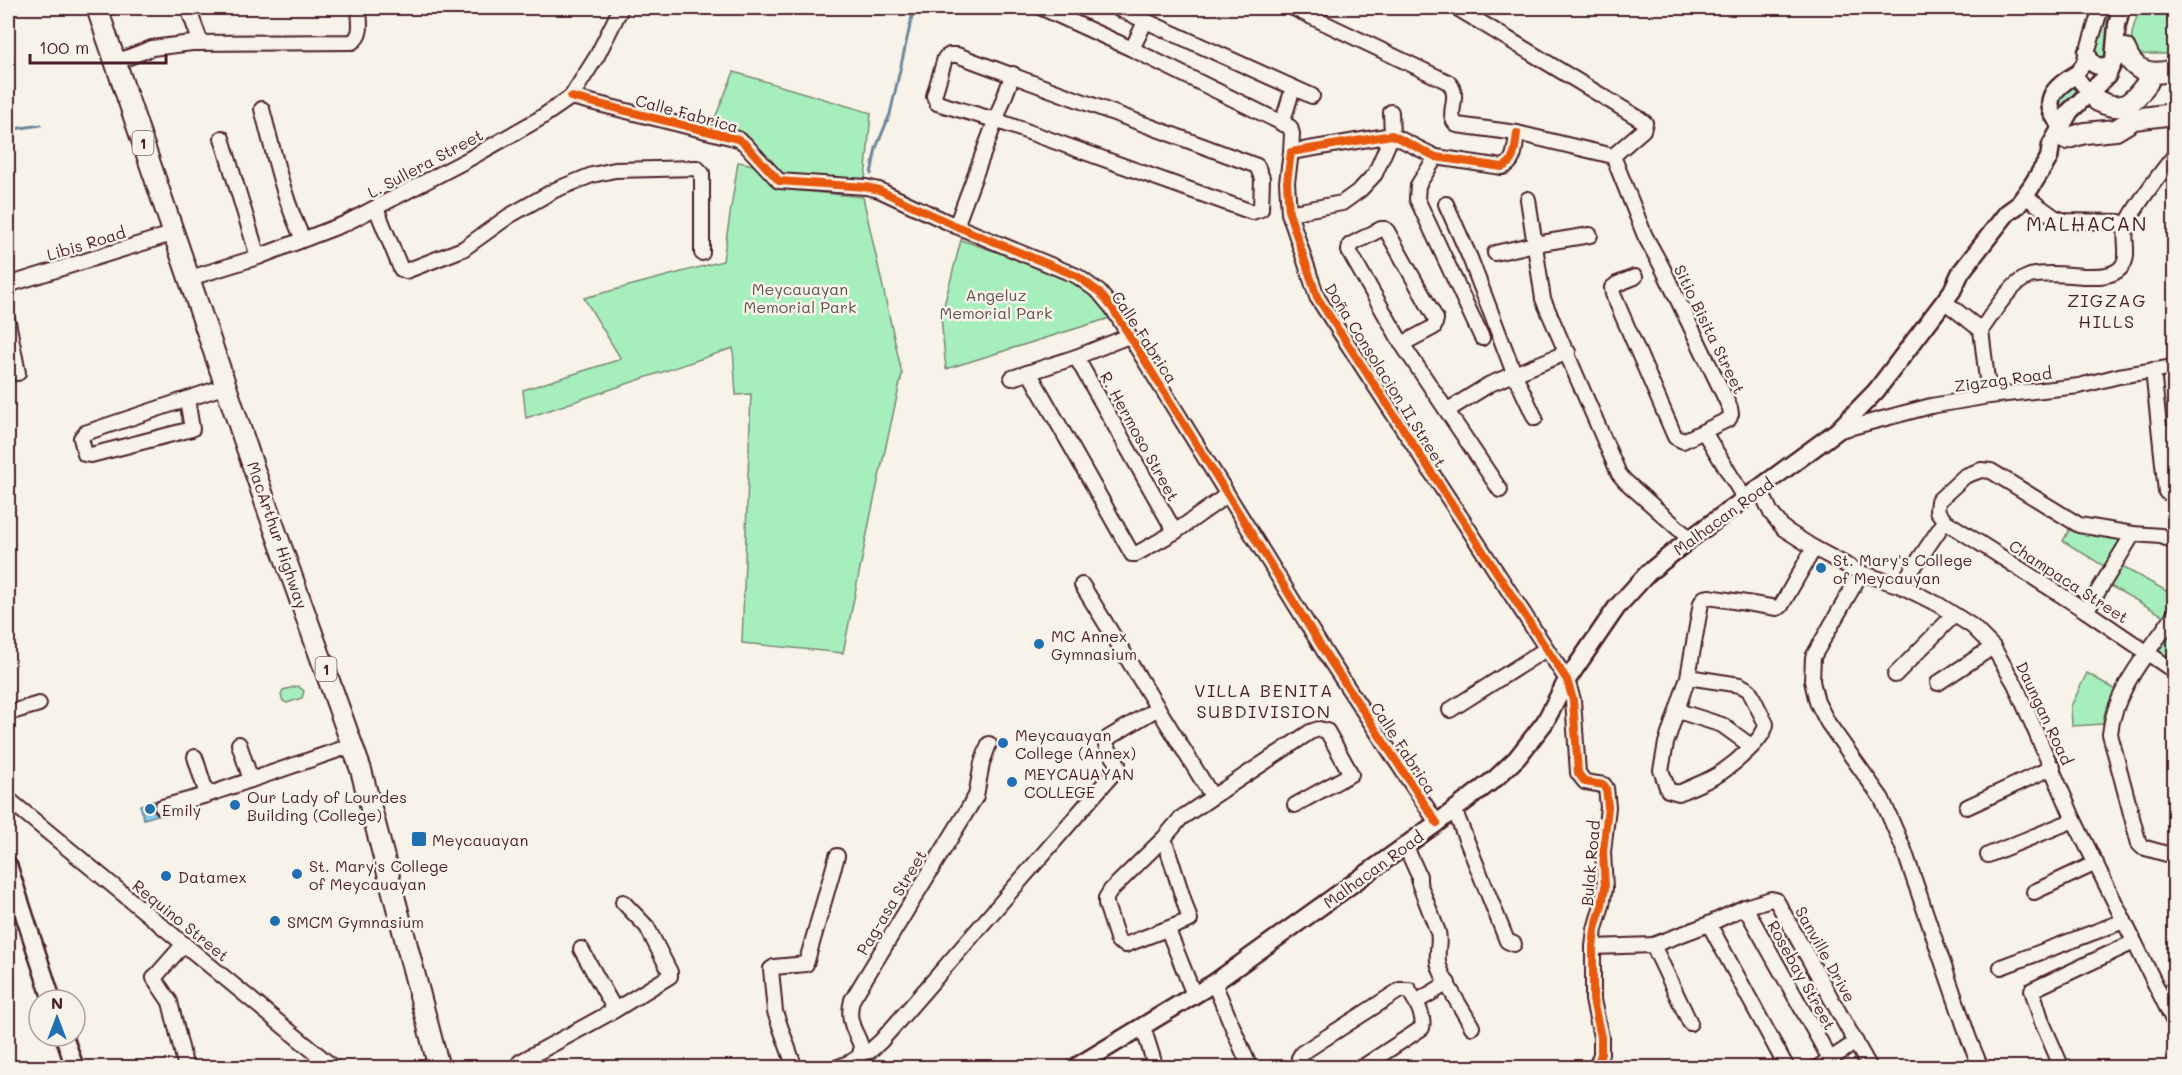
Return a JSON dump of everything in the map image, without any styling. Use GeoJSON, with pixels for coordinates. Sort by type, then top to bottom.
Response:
{"type":"FeatureCollection","features":[{"type":"Feature","properties":{"kind":"highway","name":"MacArthur Highway"},"geometry":{"type":"LineString","coordinates":[[98,8],[269,513],[353,745],[367,790],[439,1068]]}},
{"type":"Feature","properties":{"kind":"highway"},"geometry":{"type":"LineString","coordinates":[[2119,56],[2128,58],[2134,66],[2161,75]]}},
{"type":"Feature","properties":{"kind":"highway"},"geometry":{"type":"LineString","coordinates":[[2097,98],[2109,106],[2125,106],[2161,75]]}},
{"type":"Feature","properties":{"kind":"highway"},"geometry":{"type":"LineString","coordinates":[[2097,98],[2108,118],[2120,125],[2125,124]]}},
{"type":"Feature","properties":{"kind":"highway"},"geometry":{"type":"LineString","coordinates":[[2063,132],[2085,133],[2116,130],[2134,119],[2175,114]]}},
{"type":"Feature","properties":{"kind":"main road","name":"Malhacan Road"},"geometry":{"type":"LineString","coordinates":[[1074,1068],[1214,983],[1437,823],[1496,778],[1517,758],[1545,722],[1567,680],[1617,607],[1648,573],[1690,539],[1837,431],[1876,391],[1948,296],[1961,272],[2007,213],[2022,200],[2049,158],[2059,150],[2063,132],[2121,74],[2125,61],[2119,56],[2117,20],[2121,8]]}},
{"type":"Feature","properties":{"kind":"main road","name":"Malhacan Road"},"geometry":{"type":"LineString","coordinates":[[2119,56],[2132,8]]}},
{"type":"Feature","properties":{"kind":"main road"},"geometry":{"type":"LineString","coordinates":[[2087,51],[2090,61],[2095,66],[2104,67],[2119,56]]}},
{"type":"Feature","properties":{"kind":"main road"},"geometry":{"type":"LineString","coordinates":[[2063,132],[2053,113],[2052,95],[2058,85],[2075,75]]}},
{"type":"Feature","properties":{"kind":"main road"},"geometry":{"type":"LineString","coordinates":[[8,865],[48,988]]}},
{"type":"Feature","properties":{"kind":"main road"},"geometry":{"type":"LineString","coordinates":[[68,1048],[75,1068]]}},
{"type":"Feature","properties":{"kind":"street"},"geometry":{"type":"LineString","coordinates":[[188,8],[201,43]]}},
{"type":"Feature","properties":{"kind":"street"},"geometry":{"type":"LineString","coordinates":[[116,62],[152,48],[201,43],[352,42],[360,33],[359,8]]}},
{"type":"Feature","properties":{"kind":"street","name":"L. Sullera Street"},"geometry":{"type":"LineString","coordinates":[[190,278],[344,224],[539,119],[571,97],[597,56],[621,8]]}},
{"type":"Feature","properties":{"kind":"street"},"geometry":{"type":"LineString","coordinates":[[1042,8],[1132,49],[1290,128],[1291,152],[1392,135],[1436,156],[1502,167],[1509,165],[1513,160],[1518,133]]}},
{"type":"Feature","properties":{"kind":"street"},"geometry":{"type":"LineString","coordinates":[[1117,8],[1312,96]]}},
{"type":"Feature","properties":{"kind":"street"},"geometry":{"type":"LineString","coordinates":[[1293,8],[1448,82],[1454,87],[1452,116],[1457,125],[1518,133],[1613,156],[1643,130],[1645,123],[1640,119],[1457,8]]}},
{"type":"Feature","properties":{"kind":"street"},"geometry":{"type":"LineString","coordinates":[[2097,98],[2075,75],[2081,68],[2101,8]]}},
{"type":"Feature","properties":{"kind":"street"},"geometry":{"type":"LineString","coordinates":[[1132,49],[1145,22]]}},
{"type":"Feature","properties":{"kind":"street"},"geometry":{"type":"LineString","coordinates":[[951,55],[1013,74],[1257,166],[1262,178],[1261,209],[1252,213],[995,120],[937,103],[935,100],[934,96],[945,58],[951,55]]}},
{"type":"Feature","properties":{"kind":"street"},"geometry":{"type":"LineString","coordinates":[[956,226],[1013,74]]}},
{"type":"Feature","properties":{"kind":"street"},"geometry":{"type":"LineString","coordinates":[[1282,124],[1293,88]]}},
{"type":"Feature","properties":{"kind":"street","name":"Calle Fabrica"},"geometry":{"type":"LineString","coordinates":[[571,97],[738,138],[779,182],[873,188],[1082,279],[1108,302],[1329,659],[1437,823]]}},
{"type":"Feature","properties":{"kind":"street"},"geometry":{"type":"LineString","coordinates":[[262,109],[295,223],[303,239]]}},
{"type":"Feature","properties":{"kind":"street"},"geometry":{"type":"LineString","coordinates":[[1289,213],[1342,203],[1360,190],[1375,174],[1392,135],[1391,112]]}},
{"type":"Feature","properties":{"kind":"street"},"geometry":{"type":"LineString","coordinates":[[222,138],[258,256]]}},
{"type":"Feature","properties":{"kind":"street","name":"Doña Consolacion II Street"},"geometry":{"type":"LineString","coordinates":[[1291,152],[1287,182],[1289,213],[1317,297],[1567,680]]}},
{"type":"Feature","properties":{"kind":"street"},"geometry":{"type":"LineString","coordinates":[[1436,156],[1418,185],[1417,199],[1482,338]]}},
{"type":"Feature","properties":{"kind":"street","name":"Sitio Bisita Street"},"geometry":{"type":"LineString","coordinates":[[1613,156],[1645,236],[1730,408],[1729,419],[1704,432]]}},
{"type":"Feature","properties":{"kind":"street"},"geometry":{"type":"LineString","coordinates":[[1981,330],[2007,294],[2026,278],[2042,275],[2096,276],[2114,273],[2123,266],[2127,256],[2126,226],[2152,185],[2175,156]]}},
{"type":"Feature","properties":{"kind":"street"},"geometry":{"type":"LineString","coordinates":[[376,208],[401,269],[406,272],[463,249],[509,216],[555,190],[592,174],[615,170],[697,168],[702,173],[702,253]]}},
{"type":"Feature","properties":{"kind":"street"},"geometry":{"type":"LineString","coordinates":[[1528,199],[1543,299],[1568,352],[1619,474],[1690,539]]}},
{"type":"Feature","properties":{"kind":"street"},"geometry":{"type":"LineString","coordinates":[[2022,200],[2065,221],[2119,222],[2126,226]]}},
{"type":"Feature","properties":{"kind":"street"},"geometry":{"type":"LineString","coordinates":[[1446,204],[1470,258],[1514,373],[1535,418]]}},
{"type":"Feature","properties":{"kind":"street"},"geometry":{"type":"LineString","coordinates":[[1402,344],[1434,327],[1436,319],[1387,231],[1381,229],[1350,245],[1349,248],[1402,344],[1500,490]]}},
{"type":"Feature","properties":{"kind":"street","name":"Libis Road"},"geometry":{"type":"LineString","coordinates":[[8,287],[14,283],[175,233]]}},
{"type":"Feature","properties":{"kind":"street"},"geometry":{"type":"LineString","coordinates":[[1495,253],[1590,235]]}},
{"type":"Feature","properties":{"kind":"street"},"geometry":{"type":"LineString","coordinates":[[1635,277],[1617,284],[1612,288],[1613,294],[1675,437],[1683,441],[1704,432],[1745,499]]}},
{"type":"Feature","properties":{"kind":"street"},"geometry":{"type":"LineString","coordinates":[[1948,296],[1981,330],[1989,396]]}},
{"type":"Feature","properties":{"kind":"street"},"geometry":{"type":"LineString","coordinates":[[8,322],[18,373]]}},
{"type":"Feature","properties":{"kind":"street"},"geometry":{"type":"LineString","coordinates":[[1012,378],[1076,357],[1129,336]]}},
{"type":"Feature","properties":{"kind":"street"},"geometry":{"type":"LineString","coordinates":[[1448,410],[1490,384],[1568,352]]}},
{"type":"Feature","properties":{"kind":"street","name":"R. Hermoso Street"},"geometry":{"type":"LineString","coordinates":[[1076,357],[1174,532]]}},
{"type":"Feature","properties":{"kind":"street","name":"Zigzag Road"},"geometry":{"type":"LineString","coordinates":[[1837,431],[1931,406],[1989,396],[2079,387],[2119,376],[2175,367]]}},
{"type":"Feature","properties":{"kind":"street"},"geometry":{"type":"LineString","coordinates":[[2153,370],[2166,492]]}},
{"type":"Feature","properties":{"kind":"street"},"geometry":{"type":"LineString","coordinates":[[1029,372],[1129,551],[1136,554],[1174,532],[1227,495]]}},
{"type":"Feature","properties":{"kind":"street"},"geometry":{"type":"LineString","coordinates":[[187,399],[192,429],[91,455],[86,454],[81,438],[86,433],[187,399],[226,386]]}},
{"type":"Feature","properties":{"kind":"street"},"geometry":{"type":"LineString","coordinates":[[2160,434],[2175,432]]}},
{"type":"Feature","properties":{"kind":"street"},"geometry":{"type":"LineString","coordinates":[[1901,586],[1945,521],[1936,512],[1938,501],[1965,476],[1981,470],[1991,471],[2079,525],[2161,536],[2175,541]]}},
{"type":"Feature","properties":{"kind":"street","name":"Daungan Road"},"geometry":{"type":"LineString","coordinates":[[1760,489],[1771,513],[1784,529],[1814,548],[1862,573],[1901,586],[1939,605],[1972,626],[1993,647],[2015,684],[2053,767],[2074,820],[2175,1022]]}},
{"type":"Feature","properties":{"kind":"street","name":"Champaca Street"},"geometry":{"type":"LineString","coordinates":[[1945,521],[2175,671]]}},
{"type":"Feature","properties":{"kind":"street"},"geometry":{"type":"LineString","coordinates":[[2086,611],[2133,534]]}},
{"type":"Feature","properties":{"kind":"street"},"geometry":{"type":"LineString","coordinates":[[1688,677],[1740,685],[1749,690],[1766,724],[1763,734],[1722,772],[1679,793],[1668,790],[1662,770],[1662,760],[1688,677],[1704,598],[1777,608],[1781,606],[1814,548]]}},
{"type":"Feature","properties":{"kind":"street"},"geometry":{"type":"LineString","coordinates":[[1862,573],[1813,657],[1812,681],[1817,702],[1828,723],[1882,799],[1904,850],[1981,1068]]}},
{"type":"Feature","properties":{"kind":"street"},"geometry":{"type":"LineString","coordinates":[[1082,585],[1212,796]]}},
{"type":"Feature","properties":{"kind":"street"},"geometry":{"type":"LineString","coordinates":[[1895,675],[1954,615]]}},
{"type":"Feature","properties":{"kind":"street"},"geometry":{"type":"LineString","coordinates":[[2175,615],[2119,697],[2111,721],[2110,734],[2139,844],[2142,848],[2175,856]]}},
{"type":"Feature","properties":{"kind":"street"},"geometry":{"type":"LineString","coordinates":[[1938,683],[1993,647]]}},
{"type":"Feature","properties":{"kind":"street"},"geometry":{"type":"LineString","coordinates":[[1450,710],[1546,650]]}},
{"type":"Feature","properties":{"kind":"street","name":"Bulak Road"},"geometry":{"type":"LineString","coordinates":[[1567,680],[1574,700],[1578,773],[1585,782],[1604,785],[1608,796],[1603,852],[1605,888],[1593,947],[1593,1000],[1601,1037],[1601,1054],[1596,1068]]}},
{"type":"Feature","properties":{"kind":"street"},"geometry":{"type":"LineString","coordinates":[[8,713],[39,704]]}},
{"type":"Feature","properties":{"kind":"street"},"geometry":{"type":"LineString","coordinates":[[836,1068],[858,1058],[861,1053],[870,1050],[881,1041],[1110,777],[1118,766],[1106,745],[1108,738],[1158,708]]}},
{"type":"Feature","properties":{"kind":"street"},"geometry":{"type":"LineString","coordinates":[[1678,711],[1722,725],[1751,746]]}},
{"type":"Feature","properties":{"kind":"street"},"geometry":{"type":"LineString","coordinates":[[1164,838],[1191,919],[1190,922],[1125,945],[1121,944],[1106,904],[1106,898],[1111,890],[1181,818],[1310,732],[1319,729],[1327,731],[1350,774],[1295,805]]}},
{"type":"Feature","properties":{"kind":"street"},"geometry":{"type":"LineString","coordinates":[[239,744],[250,780]]}},
{"type":"Feature","properties":{"kind":"street","name":"Pag-asa Street"},"geometry":{"type":"LineString","coordinates":[[861,1053],[862,1048],[849,1012],[852,1000],[976,796],[982,763],[989,744]]}},
{"type":"Feature","properties":{"kind":"street"},"geometry":{"type":"LineString","coordinates":[[162,807],[207,795],[353,745]]}},
{"type":"Feature","properties":{"kind":"street"},"geometry":{"type":"LineString","coordinates":[[195,757],[207,795]]}},
{"type":"Feature","properties":{"kind":"street"},"geometry":{"type":"LineString","coordinates":[[1967,807],[2053,767]]}},
{"type":"Feature","properties":{"kind":"street","name":"Requino Street"},"geometry":{"type":"LineString","coordinates":[[8,799],[334,1068]]}},
{"type":"Feature","properties":{"kind":"street"},"geometry":{"type":"LineString","coordinates":[[1454,809],[1508,941],[1514,944]]}},
{"type":"Feature","properties":{"kind":"street"},"geometry":{"type":"LineString","coordinates":[[1988,855],[2074,820]]}},
{"type":"Feature","properties":{"kind":"street"},"geometry":{"type":"LineString","coordinates":[[1401,848],[1419,876],[1419,883],[1438,932],[1439,967],[1472,1027]]}},
{"type":"Feature","properties":{"kind":"street"},"geometry":{"type":"LineString","coordinates":[[795,1068],[775,1012],[771,969],[806,964],[837,856]]}},
{"type":"Feature","properties":{"kind":"street"},"geometry":{"type":"LineString","coordinates":[[2034,891],[2096,863]]}},
{"type":"Feature","properties":{"kind":"street"},"geometry":{"type":"LineString","coordinates":[[8,894],[22,910]]}},
{"type":"Feature","properties":{"kind":"street","name":"Sanville Drive"},"geometry":{"type":"LineString","coordinates":[[1593,947],[1653,945],[1709,924],[1745,907],[1771,899],[1780,903],[1870,1068]]}},
{"type":"Feature","properties":{"kind":"street"},"geometry":{"type":"LineString","coordinates":[[516,1068],[520,1062],[615,1010],[670,976],[647,927],[623,902]]}},
{"type":"Feature","properties":{"kind":"street","name":"Rosebay Street"},"geometry":{"type":"LineString","coordinates":[[1745,907],[1832,1063]]}},
{"type":"Feature","properties":{"kind":"street"},"geometry":{"type":"LineString","coordinates":[[2001,967],[2124,921]]}},
{"type":"Feature","properties":{"kind":"street"},"geometry":{"type":"LineString","coordinates":[[1709,924],[1787,1068]]}},
{"type":"Feature","properties":{"kind":"street"},"geometry":{"type":"LineString","coordinates":[[1168,930],[1194,995]]}},
{"type":"Feature","properties":{"kind":"street"},"geometry":{"type":"LineString","coordinates":[[2062,1068],[2042,1022],[2032,990],[2134,942]]}},
{"type":"Feature","properties":{"kind":"street"},"geometry":{"type":"LineString","coordinates":[[184,944],[154,978],[170,1002],[186,1068]]}},
{"type":"Feature","properties":{"kind":"street"},"geometry":{"type":"LineString","coordinates":[[1653,945],[1690,1023]]}},
{"type":"Feature","properties":{"kind":"street"},"geometry":{"type":"LineString","coordinates":[[581,949],[615,1010]]}},
{"type":"Feature","properties":{"kind":"street"},"geometry":{"type":"LineString","coordinates":[[1214,983],[1250,1068]]}},
{"type":"Feature","properties":{"kind":"street"},"geometry":{"type":"LineString","coordinates":[[1416,1002],[1448,983]]}},
{"type":"Feature","properties":{"kind":"street"},"geometry":{"type":"LineString","coordinates":[[1304,1068],[1299,1058],[1302,1053],[1400,990],[1409,990],[1416,1002],[1423,1023],[1422,1028],[1361,1068]]}},
{"type":"Feature","properties":{"kind":"street"},"geometry":{"type":"LineString","coordinates":[[1143,1027],[1156,1068]]}},
{"type":"Feature","properties":{"kind":"street"},"geometry":{"type":"LineString","coordinates":[[1817,1068],[1832,1063],[1856,1042]]}},
{"type":"Feature","properties":{"kind":"green space"},"geometry":{"type":"Polygon","coordinates":[[[2107,8],[2115,8],[2107,57],[2098,62],[2092,52],[2107,8]]]}},
{"type":"Feature","properties":{"kind":"green space"},"geometry":{"type":"Polygon","coordinates":[[[2141,8],[2174,8],[2174,52],[2141,55],[2133,50],[2132,32],[2141,8]]]}},
{"type":"Feature","properties":{"kind":"green space"},"geometry":{"type":"Polygon","coordinates":[[[734,72],[871,113],[865,181],[779,176],[745,136],[712,125],[734,72]]]}},
{"type":"Feature","properties":{"kind":"green space"},"geometry":{"type":"Polygon","coordinates":[[[2072,85],[2078,94],[2057,116],[2057,90],[2072,85]]]}},
{"type":"Feature","properties":{"kind":"green space","name":"Meycauayan Memorial Park"},"geometry":{"type":"Polygon","coordinates":[[[738,162],[760,169],[773,188],[863,197],[902,374],[843,653],[742,643],[751,394],[736,395],[733,348],[526,418],[523,390],[621,359],[584,298],[723,261],[738,162]]]}},
{"type":"Feature","properties":{"kind":"green space","name":"Angeluz Memorial Park"},"geometry":{"type":"Polygon","coordinates":[[[961,240],[1065,275],[1097,296],[1113,317],[946,369],[941,317],[961,240]]]}},
{"type":"Feature","properties":{"kind":"green space"},"geometry":{"type":"Polygon","coordinates":[[[2069,530],[2126,536],[2110,570],[2063,541],[2069,530]]]}},
{"type":"Feature","properties":{"kind":"green space"},"geometry":{"type":"Polygon","coordinates":[[[2117,564],[2174,595],[2164,616],[2105,583],[2117,564]]]}},
{"type":"Feature","properties":{"kind":"green space"},"geometry":{"type":"Polygon","coordinates":[[[2174,620],[2174,666],[2153,653],[2174,620]]]}},
{"type":"Feature","properties":{"kind":"green space"},"geometry":{"type":"Polygon","coordinates":[[[2087,673],[2118,691],[2105,711],[2103,724],[2072,726],[2071,706],[2087,673]]]}},
{"type":"Feature","properties":{"kind":"green space"},"geometry":{"type":"Polygon","coordinates":[[[298,686],[304,691],[302,698],[287,703],[283,701],[281,695],[283,690],[298,686]]]}},
{"type":"Feature","properties":{"kind":"water","name":"Emily"},"geometry":{"type":"Polygon","coordinates":[[[157,800],[161,814],[144,819],[140,805],[157,800]]]}},
{"type":"Feature","properties":{"kind":"waterway"},"geometry":{"type":"LineString","coordinates":[[871,174],[876,148],[890,114],[914,8]]}},
{"type":"Feature","properties":{"kind":"waterway"},"geometry":{"type":"LineString","coordinates":[[8,130],[41,125]]}},
{"type":"Feature","properties":{"kind":"cycle path"},"geometry":{"type":"LineString","coordinates":[[571,97],[738,139],[779,181],[866,187],[879,190],[956,226],[1077,276],[1099,292],[1113,309],[1329,659],[1437,823]]}},
{"type":"Feature","properties":{"kind":"cycle path"},"geometry":{"type":"LineString","coordinates":[[1517,133],[1512,158],[1507,165],[1502,167],[1436,157],[1392,135],[1291,152],[1287,182],[1289,213],[1317,297],[1567,680],[1573,700],[1578,773],[1585,782],[1604,785],[1606,788],[1608,807],[1603,852],[1605,888],[1593,947],[1593,1000],[1601,1037],[1601,1054],[1596,1068]]}},
{"type":"Feature","properties":{"kind":"place","name":"St. Mary's College of Meycauyan"},"geometry":{"type":"Point","coordinates":[1821,568]}},
{"type":"Feature","properties":{"kind":"place","name":"MC Annex Gymnasium"},"geometry":{"type":"Point","coordinates":[1039,644]}},
{"type":"Feature","properties":{"kind":"place","name":"Meycauayan College (Annex)"},"geometry":{"type":"Point","coordinates":[1003,743]}},
{"type":"Feature","properties":{"kind":"place","name":"MEYCAUAYAN COLLEGE"},"geometry":{"type":"Point","coordinates":[1012,782]}},
{"type":"Feature","properties":{"kind":"place","name":"Our Lady of Lourdes Building (College)"},"geometry":{"type":"Point","coordinates":[235,805]}},
{"type":"Feature","properties":{"kind":"place","name":"Emily"},"geometry":{"type":"Point","coordinates":[150,809]}},
{"type":"Feature","properties":{"kind":"place","name":"Meycauayan"},"geometry":{"type":"Point","coordinates":[419,839]}},
{"type":"Feature","properties":{"kind":"place","name":"St. Mary's College of Meycauayan"},"geometry":{"type":"Point","coordinates":[297,874]}},
{"type":"Feature","properties":{"kind":"place","name":"Datamex"},"geometry":{"type":"Point","coordinates":[166,876]}},
{"type":"Feature","properties":{"kind":"place","name":"SMCM Gymnasium"},"geometry":{"type":"Point","coordinates":[275,921]}},
{"type":"Feature","properties":{"kind":"district","name":"MALHACAN"},"geometry":{"type":"Point","coordinates":[2087,223]}},
{"type":"Feature","properties":{"kind":"district","name":"ZIGZAG HILLS"},"geometry":{"type":"Point","coordinates":[2107,310]}},
{"type":"Feature","properties":{"kind":"district","name":"VILLA BENITA SUBDIVISION"},"geometry":{"type":"Point","coordinates":[1264,700]}}]}
